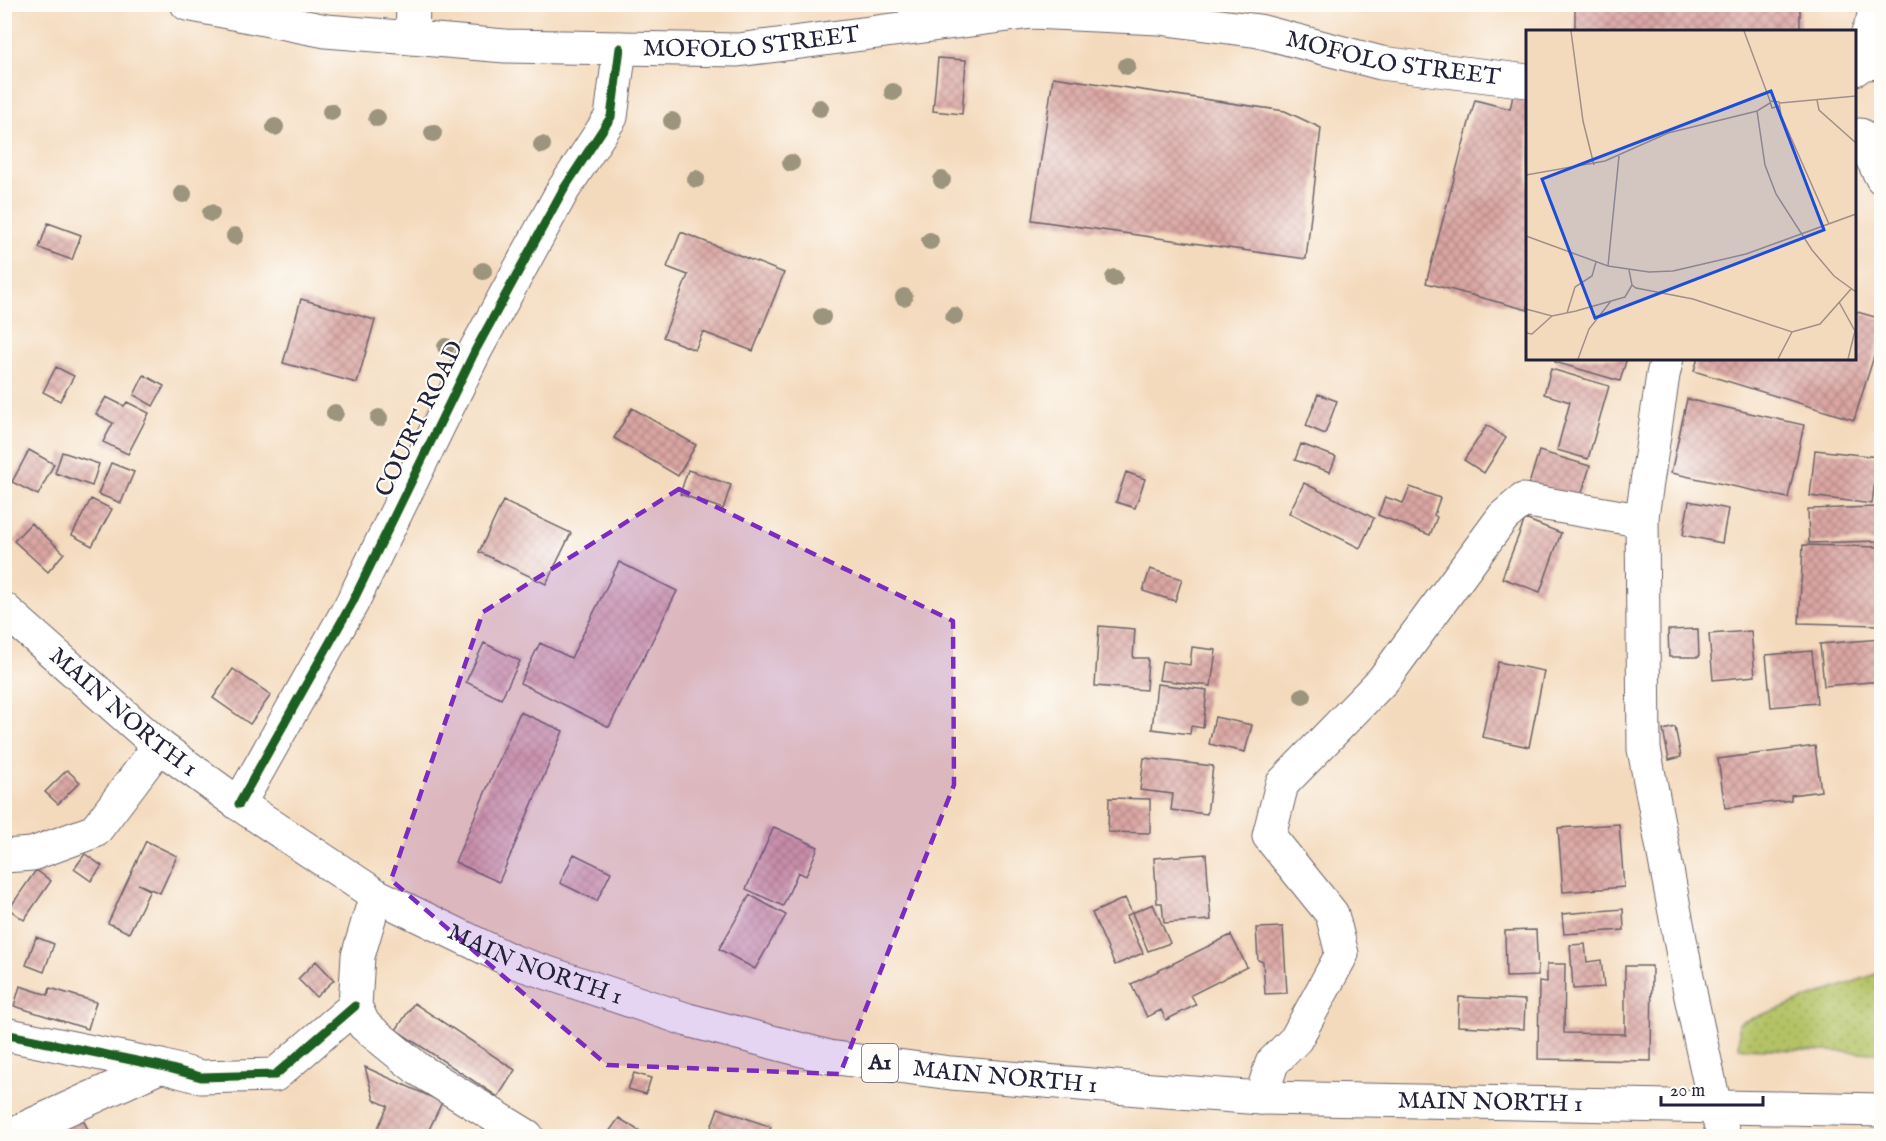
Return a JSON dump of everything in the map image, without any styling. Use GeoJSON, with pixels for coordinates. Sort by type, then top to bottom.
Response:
{"type":"FeatureCollection","features":[{"type":"Feature","properties":{"kind":"main road","name":"MOFOLO STREET"},"geometry":{"type":"LineString","coordinates":[[187,4],[326,31],[505,46],[738,50],[915,15],[1032,12],[1159,18],[1259,31],[1381,63],[1526,81]]}},
{"type":"Feature","properties":{"kind":"main road"},"geometry":{"type":"LineString","coordinates":[[412,38],[413,4]]}},
{"type":"Feature","properties":{"kind":"main road"},"geometry":{"type":"LineString","coordinates":[[1856,64],[1876,18]]}},
{"type":"Feature","properties":{"kind":"main road","name":"COURT ROAD"},"geometry":{"type":"LineString","coordinates":[[239,804],[352,603],[482,339],[563,190],[611,117],[620,48]]}},
{"type":"Feature","properties":{"kind":"main road"},"geometry":{"type":"LineString","coordinates":[[1856,68],[1865,63],[1881,62]]}},
{"type":"Feature","properties":{"kind":"main road"},"geometry":{"type":"LineString","coordinates":[[1865,135],[1881,178]]}},
{"type":"Feature","properties":{"kind":"main road"},"geometry":{"type":"LineString","coordinates":[[1667,360],[1642,516],[1644,749],[1690,998],[1719,1122]]}},
{"type":"Feature","properties":{"kind":"main road"},"geometry":{"type":"LineString","coordinates":[[1261,1098],[1272,1064],[1296,1039],[1342,954],[1332,914],[1269,836],[1282,784],[1383,680],[1503,517],[1523,500],[1627,518],[1642,516]]}},
{"type":"Feature","properties":{"kind":"main road","name":"MAIN NORTH 1"},"geometry":{"type":"LineString","coordinates":[[4,609],[159,746],[239,804],[376,895],[513,962],[688,1020],[829,1057],[951,1073],[1261,1098],[1719,1122],[1881,1110]]}},
{"type":"Feature","properties":{"kind":"main road"},"geometry":{"type":"LineString","coordinates":[[4,856],[32,854],[94,831],[159,746]]}},
{"type":"Feature","properties":{"kind":"main road"},"geometry":{"type":"LineString","coordinates":[[376,895],[358,956],[355,1006],[364,1025],[418,1069],[527,1137]]}},
{"type":"Feature","properties":{"kind":"main road"},"geometry":{"type":"LineString","coordinates":[[4,1034],[161,1066],[201,1077],[276,1075],[355,1006]]}},
{"type":"Feature","properties":{"kind":"main road"},"geometry":{"type":"LineString","coordinates":[[8,1137],[161,1066]]}},
{"type":"Feature","properties":{"kind":"highlighted area"},"geometry":{"type":"Polygon","coordinates":[[[679,489],[953,621],[954,785],[840,1074],[607,1065],[391,880],[483,612],[679,489]]]}},
{"type":"Feature","properties":{"kind":"green space"},"geometry":{"type":"Polygon","coordinates":[[[1881,972],[1881,1053],[1739,1048],[1739,1023],[1881,972]]]}},
{"type":"Feature","properties":{"kind":"building"},"geometry":{"type":"Polygon","coordinates":[[[1575,4],[1800,4],[1800,30],[1575,30],[1575,4]]]}},
{"type":"Feature","properties":{"kind":"building"},"geometry":{"type":"Polygon","coordinates":[[[938,58],[966,60],[962,114],[933,111],[938,58]]]}},
{"type":"Feature","properties":{"kind":"building"},"geometry":{"type":"Polygon","coordinates":[[[1053,77],[1285,111],[1321,128],[1306,259],[1032,220],[1053,77]]]}},
{"type":"Feature","properties":{"kind":"building"},"geometry":{"type":"Polygon","coordinates":[[[1514,91],[1526,94],[1526,309],[1426,283],[1475,100],[1510,109],[1514,91]]]}},
{"type":"Feature","properties":{"kind":"building"},"geometry":{"type":"Polygon","coordinates":[[[48,223],[81,235],[72,260],[39,248],[48,223]]]}},
{"type":"Feature","properties":{"kind":"building"},"geometry":{"type":"Polygon","coordinates":[[[681,232],[784,273],[753,351],[703,332],[695,350],[663,337],[688,275],[667,267],[681,232]]]}},
{"type":"Feature","properties":{"kind":"building"},"geometry":{"type":"Polygon","coordinates":[[[301,299],[375,320],[357,383],[283,363],[301,299]]]}},
{"type":"Feature","properties":{"kind":"building"},"geometry":{"type":"Polygon","coordinates":[[[1856,312],[1882,319],[1882,331],[1854,420],[1694,371],[1697,360],[1856,360],[1856,312]]]}},
{"type":"Feature","properties":{"kind":"building"},"geometry":{"type":"Polygon","coordinates":[[[1556,360],[1626,360],[1620,381],[1555,362],[1556,360]]]}},
{"type":"Feature","properties":{"kind":"building"},"geometry":{"type":"Polygon","coordinates":[[[56,367],[74,376],[60,401],[43,392],[56,367]]]}},
{"type":"Feature","properties":{"kind":"building"},"geometry":{"type":"Polygon","coordinates":[[[1551,369],[1609,386],[1588,459],[1557,450],[1570,402],[1544,394],[1551,369]]]}},
{"type":"Feature","properties":{"kind":"building"},"geometry":{"type":"Polygon","coordinates":[[[144,375],[164,386],[153,406],[134,395],[144,375]]]}},
{"type":"Feature","properties":{"kind":"building"},"geometry":{"type":"Polygon","coordinates":[[[1318,394],[1337,401],[1325,434],[1306,426],[1318,394]]]}},
{"type":"Feature","properties":{"kind":"building"},"geometry":{"type":"Polygon","coordinates":[[[106,397],[124,406],[127,402],[149,413],[128,454],[103,442],[113,423],[96,414],[106,397]]]}},
{"type":"Feature","properties":{"kind":"building"},"geometry":{"type":"Polygon","coordinates":[[[1687,399],[1804,425],[1788,498],[1671,473],[1687,399]]]}},
{"type":"Feature","properties":{"kind":"building"},"geometry":{"type":"Polygon","coordinates":[[[632,408],[696,445],[678,476],[614,438],[632,408]]]}},
{"type":"Feature","properties":{"kind":"building"},"geometry":{"type":"Polygon","coordinates":[[[1487,425],[1506,438],[1484,473],[1464,460],[1487,425]]]}},
{"type":"Feature","properties":{"kind":"building"},"geometry":{"type":"Polygon","coordinates":[[[1301,444],[1336,457],[1330,472],[1295,460],[1301,444]]]}},
{"type":"Feature","properties":{"kind":"building"},"geometry":{"type":"Polygon","coordinates":[[[29,450],[54,464],[38,495],[12,482],[29,450]]]}},
{"type":"Feature","properties":{"kind":"building"},"geometry":{"type":"Polygon","coordinates":[[[1815,450],[1878,457],[1872,504],[1810,496],[1815,450]]]}},
{"type":"Feature","properties":{"kind":"building"},"geometry":{"type":"Polygon","coordinates":[[[1539,451],[1590,466],[1580,499],[1529,484],[1539,451]]]}},
{"type":"Feature","properties":{"kind":"building"},"geometry":{"type":"Polygon","coordinates":[[[62,452],[99,464],[92,486],[55,473],[62,452]]]}},
{"type":"Feature","properties":{"kind":"building"},"geometry":{"type":"Polygon","coordinates":[[[111,463],[134,472],[121,503],[98,494],[111,463]]]}},
{"type":"Feature","properties":{"kind":"building"},"geometry":{"type":"Polygon","coordinates":[[[688,470],[731,485],[723,509],[680,494],[688,470]]]}},
{"type":"Feature","properties":{"kind":"building"},"geometry":{"type":"Polygon","coordinates":[[[1126,472],[1145,479],[1135,508],[1116,502],[1126,472]]]}},
{"type":"Feature","properties":{"kind":"building"},"geometry":{"type":"Polygon","coordinates":[[[1304,483],[1374,518],[1360,548],[1289,513],[1304,483]]]}},
{"type":"Feature","properties":{"kind":"building"},"geometry":{"type":"Polygon","coordinates":[[[1410,487],[1440,498],[1434,515],[1437,517],[1430,535],[1378,515],[1385,497],[1403,503],[1410,487]]]}},
{"type":"Feature","properties":{"kind":"building"},"geometry":{"type":"Polygon","coordinates":[[[91,499],[112,509],[92,546],[72,535],[91,499]]]}},
{"type":"Feature","properties":{"kind":"building"},"geometry":{"type":"Polygon","coordinates":[[[503,501],[571,533],[546,584],[479,552],[503,501]]]}},
{"type":"Feature","properties":{"kind":"building"},"geometry":{"type":"Polygon","coordinates":[[[1689,501],[1728,509],[1722,543],[1683,535],[1689,501]]]}},
{"type":"Feature","properties":{"kind":"building"},"geometry":{"type":"Polygon","coordinates":[[[1877,507],[1879,541],[1809,543],[1808,509],[1877,507]]]}},
{"type":"Feature","properties":{"kind":"building"},"geometry":{"type":"Polygon","coordinates":[[[1525,519],[1561,533],[1540,592],[1502,578],[1525,519]]]}},
{"type":"Feature","properties":{"kind":"building"},"geometry":{"type":"Polygon","coordinates":[[[31,523],[64,553],[48,572],[14,541],[31,523]]]}},
{"type":"Feature","properties":{"kind":"building"},"geometry":{"type":"Polygon","coordinates":[[[1803,545],[1880,547],[1878,625],[1799,623],[1803,545]]]}},
{"type":"Feature","properties":{"kind":"building"},"geometry":{"type":"Polygon","coordinates":[[[619,562],[677,591],[609,727],[520,683],[540,643],[571,658],[619,562]]]}},
{"type":"Feature","properties":{"kind":"building"},"geometry":{"type":"Polygon","coordinates":[[[1150,569],[1182,579],[1175,601],[1143,591],[1150,569]]]}},
{"type":"Feature","properties":{"kind":"building"},"geometry":{"type":"Polygon","coordinates":[[[1099,626],[1135,629],[1133,658],[1148,658],[1146,690],[1095,686],[1099,626]]]}},
{"type":"Feature","properties":{"kind":"building"},"geometry":{"type":"Polygon","coordinates":[[[1698,629],[1699,657],[1669,657],[1668,630],[1698,629]]]}},
{"type":"Feature","properties":{"kind":"building"},"geometry":{"type":"Polygon","coordinates":[[[1751,631],[1755,676],[1713,680],[1709,634],[1751,631]]]}},
{"type":"Feature","properties":{"kind":"building"},"geometry":{"type":"Polygon","coordinates":[[[1881,639],[1882,681],[1824,686],[1820,644],[1881,639]]]}},
{"type":"Feature","properties":{"kind":"building"},"geometry":{"type":"Polygon","coordinates":[[[484,643],[520,661],[501,699],[466,682],[484,643]]]}},
{"type":"Feature","properties":{"kind":"building"},"geometry":{"type":"Polygon","coordinates":[[[1192,647],[1216,650],[1211,686],[1159,680],[1162,661],[1190,665],[1192,647]]]}},
{"type":"Feature","properties":{"kind":"building"},"geometry":{"type":"Polygon","coordinates":[[[1812,651],[1817,703],[1771,707],[1766,655],[1812,651]]]}},
{"type":"Feature","properties":{"kind":"building"},"geometry":{"type":"Polygon","coordinates":[[[1498,662],[1544,671],[1529,747],[1482,737],[1498,662]]]}},
{"type":"Feature","properties":{"kind":"building"},"geometry":{"type":"Polygon","coordinates":[[[233,669],[271,695],[250,724],[213,698],[233,669]]]}},
{"type":"Feature","properties":{"kind":"building"},"geometry":{"type":"Polygon","coordinates":[[[1157,684],[1207,690],[1203,728],[1191,726],[1190,734],[1152,729],[1157,684]]]}},
{"type":"Feature","properties":{"kind":"building"},"geometry":{"type":"Polygon","coordinates":[[[520,712],[563,731],[499,882],[455,862],[520,712]]]}},
{"type":"Feature","properties":{"kind":"building"},"geometry":{"type":"Polygon","coordinates":[[[1215,717],[1252,725],[1245,752],[1209,744],[1215,717]]]}},
{"type":"Feature","properties":{"kind":"building"},"geometry":{"type":"Polygon","coordinates":[[[1675,727],[1681,757],[1669,760],[1663,730],[1675,727]]]}},
{"type":"Feature","properties":{"kind":"building"},"geometry":{"type":"Polygon","coordinates":[[[1815,746],[1821,791],[1791,795],[1791,800],[1725,808],[1718,759],[1815,746]]]}},
{"type":"Feature","properties":{"kind":"building"},"geometry":{"type":"Polygon","coordinates":[[[1144,758],[1213,766],[1207,814],[1171,810],[1173,794],[1140,790],[1144,758]]]}},
{"type":"Feature","properties":{"kind":"building"},"geometry":{"type":"Polygon","coordinates":[[[67,770],[80,782],[58,804],[45,792],[67,770]]]}},
{"type":"Feature","properties":{"kind":"building"},"geometry":{"type":"Polygon","coordinates":[[[1109,798],[1150,799],[1150,833],[1108,832],[1109,798]]]}},
{"type":"Feature","properties":{"kind":"building"},"geometry":{"type":"Polygon","coordinates":[[[1619,824],[1624,887],[1563,892],[1558,828],[1619,824]]]}},
{"type":"Feature","properties":{"kind":"building"},"geometry":{"type":"Polygon","coordinates":[[[774,827],[818,847],[806,876],[798,872],[783,906],[746,889],[774,827]]]}},
{"type":"Feature","properties":{"kind":"building"},"geometry":{"type":"Polygon","coordinates":[[[146,841],[177,856],[160,893],[138,884],[150,890],[129,933],[108,923],[146,841]]]}},
{"type":"Feature","properties":{"kind":"building"},"geometry":{"type":"Polygon","coordinates":[[[85,854],[102,866],[91,881],[74,869],[85,854]]]}},
{"type":"Feature","properties":{"kind":"building"},"geometry":{"type":"Polygon","coordinates":[[[574,854],[611,872],[597,901],[560,883],[574,854]]]}},
{"type":"Feature","properties":{"kind":"building"},"geometry":{"type":"Polygon","coordinates":[[[1206,854],[1211,920],[1164,923],[1162,903],[1157,903],[1154,858],[1206,854]]]}},
{"type":"Feature","properties":{"kind":"building"},"geometry":{"type":"Polygon","coordinates":[[[36,870],[51,881],[24,920],[9,909],[36,870]]]}},
{"type":"Feature","properties":{"kind":"building"},"geometry":{"type":"Polygon","coordinates":[[[750,895],[786,915],[755,969],[719,949],[750,895]]]}},
{"type":"Feature","properties":{"kind":"building"},"geometry":{"type":"Polygon","coordinates":[[[1125,898],[1132,913],[1126,916],[1143,953],[1115,965],[1092,913],[1125,898]]]}},
{"type":"Feature","properties":{"kind":"building"},"geometry":{"type":"Polygon","coordinates":[[[1153,904],[1170,943],[1148,951],[1132,913],[1153,904]]]}},
{"type":"Feature","properties":{"kind":"building"},"geometry":{"type":"Polygon","coordinates":[[[1623,909],[1624,930],[1564,934],[1562,914],[1623,909]]]}},
{"type":"Feature","properties":{"kind":"building"},"geometry":{"type":"Polygon","coordinates":[[[1283,927],[1287,993],[1265,994],[1263,962],[1258,960],[1256,928],[1283,927]]]}},
{"type":"Feature","properties":{"kind":"building"},"geometry":{"type":"Polygon","coordinates":[[[1536,930],[1538,976],[1506,977],[1505,931],[1536,930]]]}},
{"type":"Feature","properties":{"kind":"building"},"geometry":{"type":"Polygon","coordinates":[[[1231,935],[1247,967],[1191,995],[1196,1005],[1166,1020],[1161,1010],[1147,1017],[1131,984],[1231,935]]]}},
{"type":"Feature","properties":{"kind":"building"},"geometry":{"type":"Polygon","coordinates":[[[36,937],[54,944],[44,972],[26,965],[36,937]]]}},
{"type":"Feature","properties":{"kind":"building"},"geometry":{"type":"Polygon","coordinates":[[[1585,944],[1587,962],[1601,960],[1604,987],[1573,989],[1570,945],[1585,944]]]}},
{"type":"Feature","properties":{"kind":"building"},"geometry":{"type":"Polygon","coordinates":[[[316,961],[334,980],[316,997],[298,979],[316,961]]]}},
{"type":"Feature","properties":{"kind":"building"},"geometry":{"type":"Polygon","coordinates":[[[1547,964],[1565,964],[1564,1033],[1625,1034],[1625,966],[1652,966],[1651,1061],[1538,1059],[1539,981],[1547,982],[1547,964]]]}},
{"type":"Feature","properties":{"kind":"building"},"geometry":{"type":"Polygon","coordinates":[[[20,986],[48,995],[50,988],[96,1002],[88,1029],[14,1006],[20,986]]]}},
{"type":"Feature","properties":{"kind":"building"},"geometry":{"type":"Polygon","coordinates":[[[1459,997],[1525,1000],[1524,1029],[1458,1026],[1459,997]]]}},
{"type":"Feature","properties":{"kind":"building"},"geometry":{"type":"Polygon","coordinates":[[[414,1003],[515,1070],[498,1097],[396,1030],[414,1003]]]}},
{"type":"Feature","properties":{"kind":"building"},"geometry":{"type":"Polygon","coordinates":[[[365,1067],[442,1102],[426,1136],[374,1136],[388,1106],[374,1100],[365,1067]]]}},
{"type":"Feature","properties":{"kind":"building"},"geometry":{"type":"Polygon","coordinates":[[[634,1073],[651,1078],[646,1094],[628,1089],[634,1073]]]}},
{"type":"Feature","properties":{"kind":"building"},"geometry":{"type":"Polygon","coordinates":[[[718,1108],[771,1127],[768,1136],[708,1136],[718,1108]]]}},
{"type":"Feature","properties":{"kind":"building"},"geometry":{"type":"Polygon","coordinates":[[[81,1117],[92,1136],[46,1136],[81,1117]]]}},
{"type":"Feature","properties":{"kind":"building"},"geometry":{"type":"Polygon","coordinates":[[[619,1118],[647,1136],[606,1136],[619,1118]]]}},
{"type":"Feature","properties":{"kind":"cycle path"},"geometry":{"type":"LineString","coordinates":[[239,804],[352,603],[476,349],[563,190],[611,117],[620,48]]}},
{"type":"Feature","properties":{"kind":"cycle path"},"geometry":{"type":"LineString","coordinates":[[4,1034],[161,1066],[201,1077],[275,1075],[355,1006]]}}]}
